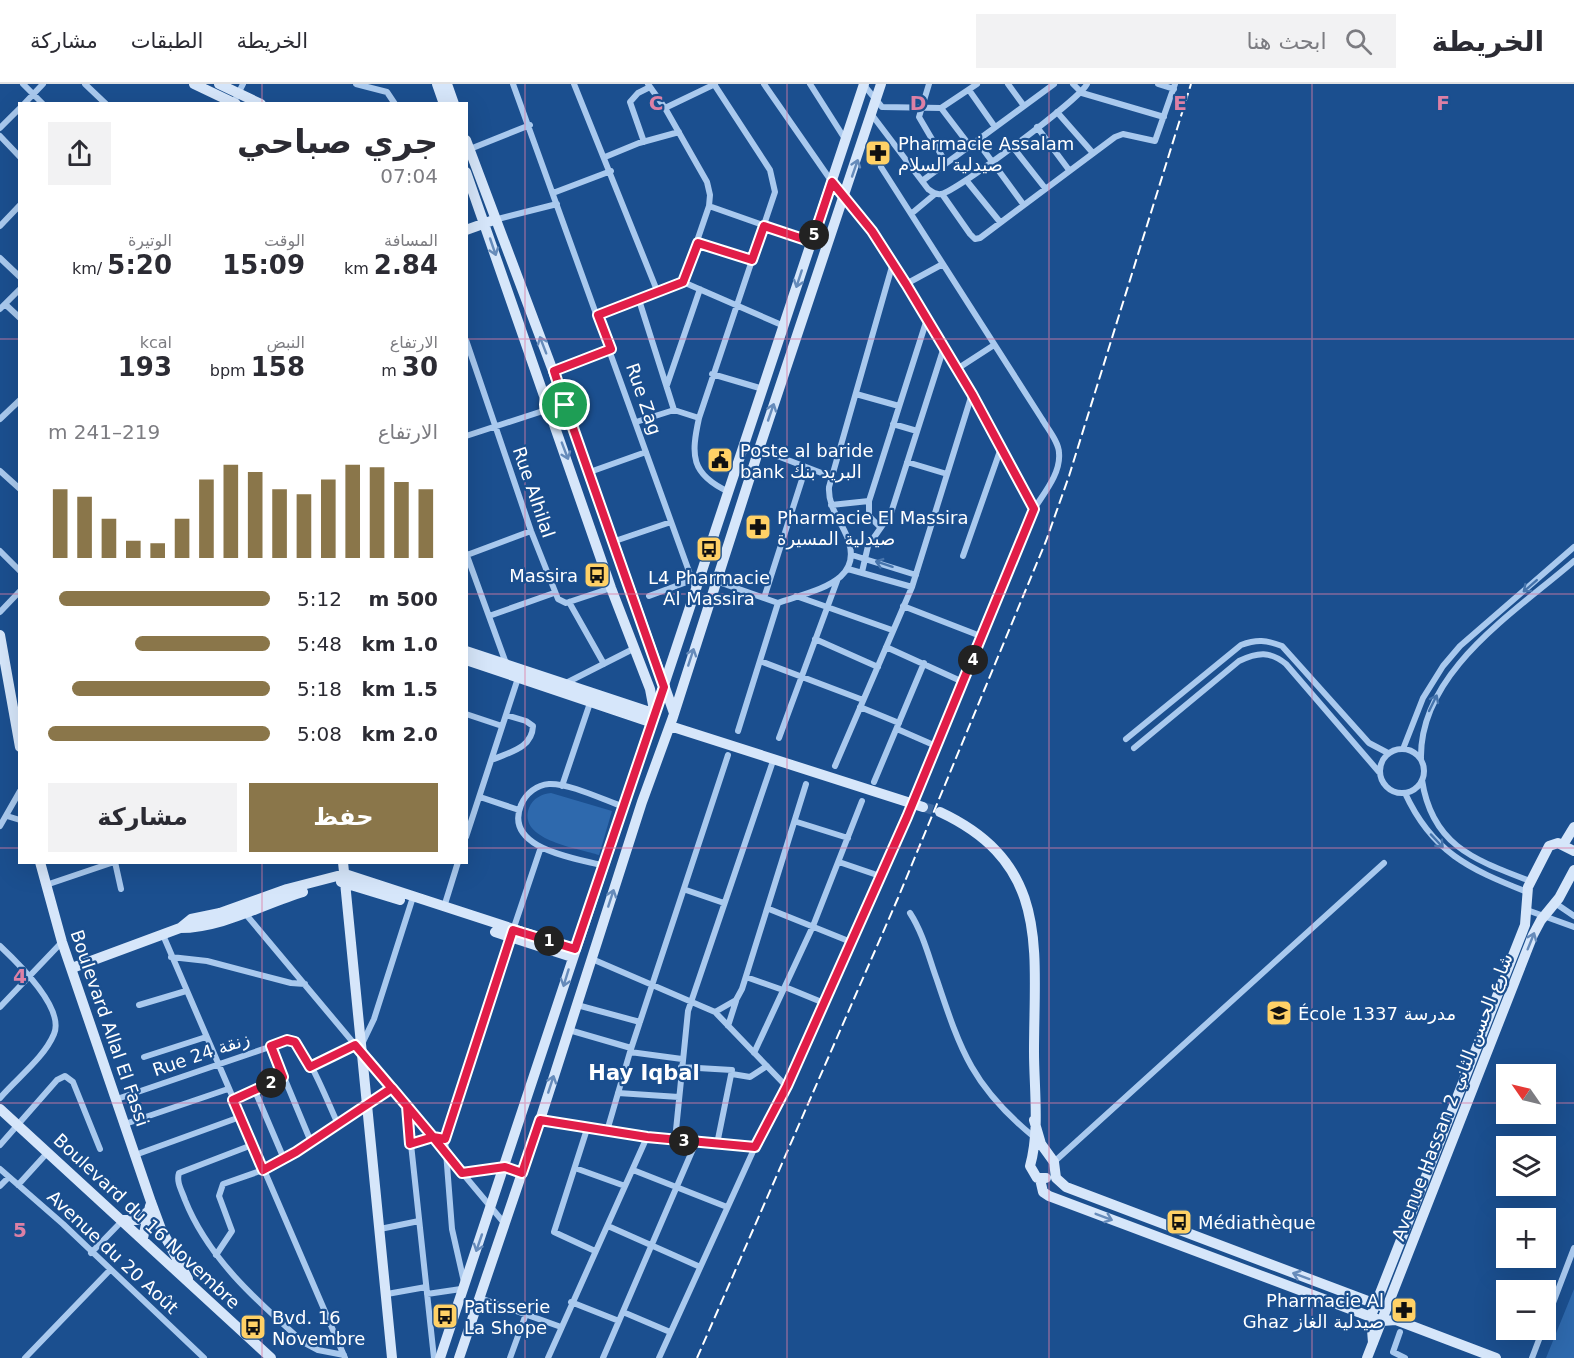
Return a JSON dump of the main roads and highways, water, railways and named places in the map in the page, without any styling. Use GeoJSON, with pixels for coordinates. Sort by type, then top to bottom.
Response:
{"type":"FeatureCollection","features":[{"type":"Feature","properties":{"kind":"main road"},"geometry":{"type":"LineString","coordinates":[[194,84],[254,102]]}},
{"type":"Feature","properties":{"kind":"main road"},"geometry":{"type":"LineString","coordinates":[[219,84],[237,97]]}},
{"type":"Feature","properties":{"kind":"main road"},"geometry":{"type":"LineString","coordinates":[[437,84],[443,102]]}},
{"type":"Feature","properties":{"kind":"main road"},"geometry":{"type":"LineString","coordinates":[[447,84],[453,102]]}},
{"type":"Feature","properties":{"kind":"main road"},"geometry":{"type":"LineString","coordinates":[[459,1358],[540,1120],[642,802],[669,727],[881,84]]}},
{"type":"Feature","properties":{"kind":"main road"},"geometry":{"type":"LineString","coordinates":[[440,1358],[605,866],[652,715],[664,687],[691,605],[694,584],[729,492],[864,85]]}},
{"type":"Feature","properties":{"kind":"main road"},"geometry":{"type":"LineString","coordinates":[[468,145],[471,179],[554,371],[587,473],[673,710]]}},
{"type":"Feature","properties":{"kind":"main road"},"geometry":{"type":"LineString","coordinates":[[468,229],[490,221]]}},
{"type":"Feature","properties":{"kind":"main road"},"geometry":{"type":"LineString","coordinates":[[490,221],[549,409],[633,649],[650,688],[652,715],[657,733],[669,727],[774,758],[923,807]]}},
{"type":"Feature","properties":{"kind":"main road"},"geometry":{"type":"LineString","coordinates":[[780,337],[795,342]]}},
{"type":"Feature","properties":{"kind":"main road"},"geometry":{"type":"LineString","coordinates":[[715,532],[730,537]]}},
{"type":"Feature","properties":{"kind":"main road"},"geometry":{"type":"LineString","coordinates":[[691,605],[706,611]]}},
{"type":"Feature","properties":{"kind":"main road"},"geometry":{"type":"LineString","coordinates":[[0,634],[18,736]]}},
{"type":"Feature","properties":{"kind":"main road"},"geometry":{"type":"LineString","coordinates":[[468,652],[514,671],[652,715]]}},
{"type":"Feature","properties":{"kind":"main road"},"geometry":{"type":"LineString","coordinates":[[468,660],[565,684],[592,697]]}},
{"type":"Feature","properties":{"kind":"main road"},"geometry":{"type":"LineString","coordinates":[[652,715],[663,703],[673,710]]}},
{"type":"Feature","properties":{"kind":"main road"},"geometry":{"type":"LineString","coordinates":[[940,812],[960,821],[993,847],[1018,879],[1028,906],[1034,938],[1034,1137],[1030,1170],[1040,1179],[1043,1192],[1382,1321],[1396,1320],[1496,1358]]}},
{"type":"Feature","properties":{"kind":"main road","name":"Avenue Hassan 2 شارع الحسن الثاني"},"geometry":{"type":"LineString","coordinates":[[1373,1343],[1371,1316],[1525,925],[1529,887],[1545,849],[1553,843],[1563,844],[1574,827]]}},
{"type":"Feature","properties":{"kind":"main road"},"geometry":{"type":"LineString","coordinates":[[1563,844],[1574,850]]}},
{"type":"Feature","properties":{"kind":"main road","name":"Boulevard Allal El Fassi"},"geometry":{"type":"LineString","coordinates":[[41,864],[62,942],[117,1099],[150,1206],[188,1279]]}},
{"type":"Feature","properties":{"kind":"main road","name":"Avenue Hassan 2 شارع الحسن الثاني"},"geometry":{"type":"LineString","coordinates":[[1367,1358],[1533,935],[1574,870]]}},
{"type":"Feature","properties":{"kind":"main road"},"geometry":{"type":"LineString","coordinates":[[72,968],[180,928],[191,919],[243,910],[287,889],[345,873],[412,900],[574,953]]}},
{"type":"Feature","properties":{"kind":"main road"},"geometry":{"type":"LineString","coordinates":[[345,873],[365,1106],[387,1294],[392,1358]]}},
{"type":"Feature","properties":{"kind":"main road"},"geometry":{"type":"LineString","coordinates":[[412,900],[443,908],[512,934]]}},
{"type":"Feature","properties":{"kind":"main road","name":"Boulevard du 16 Novembre"},"geometry":{"type":"LineString","coordinates":[[0,1109],[188,1279],[271,1358]]}},
{"type":"Feature","properties":{"kind":"main road"},"geometry":{"type":"LineString","coordinates":[[1034,1120],[1060,1183],[1081,1193],[1387,1308],[1396,1320]]}},
{"type":"Feature","properties":{"kind":"main road"},"geometry":{"type":"LineString","coordinates":[[1033,1159],[1037,1155],[1051,1163]]}},
{"type":"Feature","properties":{"kind":"main road"},"geometry":{"type":"LineString","coordinates":[[1040,1179],[1045,1179],[1051,1163]]}},
{"type":"Feature","properties":{"kind":"main road"},"geometry":{"type":"LineString","coordinates":[[1430,1165],[1442,1169]]}},
{"type":"Feature","properties":{"kind":"main road"},"geometry":{"type":"LineString","coordinates":[[1076,1206],[1081,1193]]}},
{"type":"Feature","properties":{"kind":"main road"},"geometry":{"type":"LineString","coordinates":[[123,1220],[137,1220],[150,1206]]}},
{"type":"Feature","properties":{"kind":"main road"},"geometry":{"type":"LineString","coordinates":[[147,1242],[150,1206]]}},
{"type":"Feature","properties":{"kind":"main road"},"geometry":{"type":"LineString","coordinates":[[147,1242],[161,1229]]}},
{"type":"Feature","properties":{"kind":"main road"},"geometry":{"type":"LineString","coordinates":[[1180,1246],[1185,1232]]}},
{"type":"Feature","properties":{"kind":"tunnel"},"geometry":{"type":"LineString","coordinates":[[923,807],[940,812]]}},
{"type":"Feature","properties":{"kind":"railway"},"geometry":{"type":"LineString","coordinates":[[697,1358],[898,898],[1046,541],[1069,476],[1191,84]]}},
{"type":"Feature","properties":{"kind":"place","name":"Pharmacie Assalam صيدلية السلام"},"geometry":{"type":"Point","coordinates":[878,153]}},
{"type":"Feature","properties":{"kind":"place","name":"Poste al baride bank البريد بنك"},"geometry":{"type":"Point","coordinates":[720,460]}},
{"type":"Feature","properties":{"kind":"place","name":"Pharmacie El Massira صيدلية المسيرة"},"geometry":{"type":"Point","coordinates":[758,527]}},
{"type":"Feature","properties":{"kind":"place","name":"L4 Pharmacie Al Massira"},"geometry":{"type":"Point","coordinates":[709,549]}},
{"type":"Feature","properties":{"kind":"place","name":"Massira"},"geometry":{"type":"Point","coordinates":[597,575]}},
{"type":"Feature","properties":{"kind":"place","name":"École مدرسة 1337"},"geometry":{"type":"Point","coordinates":[1279,1013]}},
{"type":"Feature","properties":{"kind":"place","name":"Médiathèque"},"geometry":{"type":"Point","coordinates":[1179,1222]}},
{"type":"Feature","properties":{"kind":"place","name":"Pharmacie Al Ghaz صيدلية الغاز"},"geometry":{"type":"Point","coordinates":[1404,1310]}},
{"type":"Feature","properties":{"kind":"place","name":"Patisserie La Shope"},"geometry":{"type":"Point","coordinates":[445,1316]}},
{"type":"Feature","properties":{"kind":"place","name":"Bvd. 16 Novembre"},"geometry":{"type":"Point","coordinates":[253,1327]}},
{"type":"Feature","properties":{"kind":"district","name":"Hay Iqbal"},"geometry":{"type":"Point","coordinates":[644,1073]}}]}
